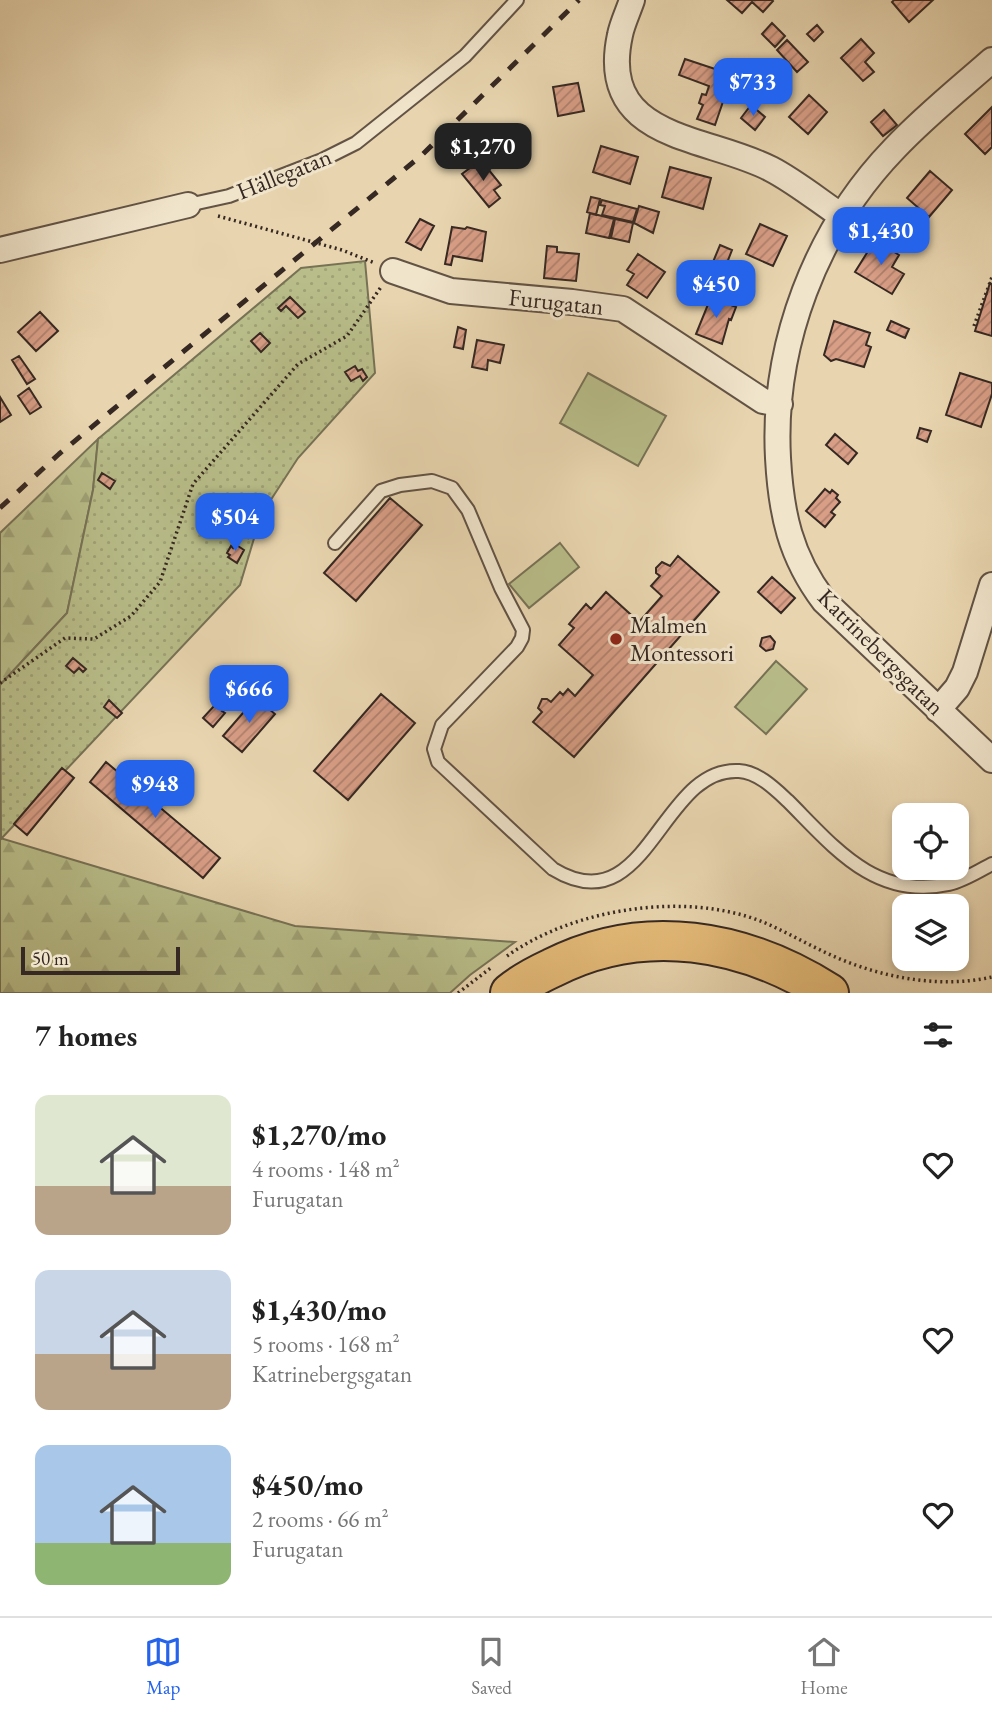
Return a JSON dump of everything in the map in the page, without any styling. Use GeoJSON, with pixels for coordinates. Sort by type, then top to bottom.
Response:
{"type":"FeatureCollection","features":[{"type":"Feature","properties":{"kind":"highway"},"geometry":{"type":"LineString","coordinates":[[510,993],[539,974],[599,948],[664,940],[732,948],[766,959],[829,993]]}},
{"type":"Feature","properties":{"kind":"street"},"geometry":{"type":"LineString","coordinates":[[632,0],[620,36],[617,79],[628,104],[648,122],[670,135],[719,149],[772,169],[843,217]]}},
{"type":"Feature","properties":{"kind":"street","name":"Katrinebergsgatan"},"geometry":{"type":"LineString","coordinates":[[992,60],[893,149],[843,217],[807,283],[798,306],[788,346],[777,439],[780,498],[787,531],[807,579],[824,601],[992,761]]}},
{"type":"Feature","properties":{"kind":"street","name":"Hällegatan"},"geometry":{"type":"LineString","coordinates":[[0,250],[188,205]]}},
{"type":"Feature","properties":{"kind":"street","name":"Furugatan"},"geometry":{"type":"LineString","coordinates":[[393,271],[451,291],[624,309],[764,401],[780,404]]}},
{"type":"Feature","properties":{"kind":"street"},"geometry":{"type":"LineString","coordinates":[[939,710],[957,688],[965,672],[992,585]]}},
{"type":"Feature","properties":{"kind":"lane","name":"Hällegatan"},"geometry":{"type":"LineString","coordinates":[[188,205],[229,196],[322,160],[356,143],[465,56],[517,0]]}},
{"type":"Feature","properties":{"kind":"lane"},"geometry":{"type":"LineString","coordinates":[[335,543],[381,492],[400,485],[432,481],[452,488],[468,510],[501,588],[523,630],[523,638],[442,725],[434,748],[438,762],[457,782],[553,869],[569,878],[593,882],[619,873],[630,866],[673,811],[693,791],[719,774],[740,771],[758,777],[773,787],[840,854],[874,877],[892,884],[913,887],[950,884],[992,864]]}},
{"type":"Feature","properties":{"kind":"path"},"geometry":{"type":"LineString","coordinates":[[0,683],[65,638],[94,639],[131,616],[160,582],[193,484],[298,364],[347,336],[393,271],[342,250],[222,218],[188,205]]}},
{"type":"Feature","properties":{"kind":"path"},"geometry":{"type":"LineString","coordinates":[[974,326],[992,277]]}},
{"type":"Feature","properties":{"kind":"green space"},"geometry":{"type":"Polygon","coordinates":[[[365,261],[375,373],[298,458],[261,515],[240,585],[1,839],[0,685],[67,613],[93,490],[98,439],[301,268],[365,261]]]}},
{"type":"Feature","properties":{"kind":"green space"},"geometry":{"type":"Polygon","coordinates":[[[588,373],[666,416],[638,466],[560,423],[588,373]]]}},
{"type":"Feature","properties":{"kind":"green space"},"geometry":{"type":"Polygon","coordinates":[[[98,439],[93,490],[67,613],[0,685],[0,533],[98,439]]]}},
{"type":"Feature","properties":{"kind":"green space"},"geometry":{"type":"Polygon","coordinates":[[[560,543],[579,567],[529,608],[509,584],[560,543]]]}},
{"type":"Feature","properties":{"kind":"green space"},"geometry":{"type":"Polygon","coordinates":[[[776,661],[807,689],[766,734],[735,707],[776,661]]]}},
{"type":"Feature","properties":{"kind":"green space"},"geometry":{"type":"Polygon","coordinates":[[[0,838],[295,926],[515,942],[450,993],[0,993],[0,838]]]}},
{"type":"Feature","properties":{"kind":"building"},"geometry":{"type":"Polygon","coordinates":[[[727,0],[773,1],[763,12],[752,2],[742,13],[727,0]]]}},
{"type":"Feature","properties":{"kind":"building"},"geometry":{"type":"Polygon","coordinates":[[[933,0],[909,22],[892,2],[933,0]]]}},
{"type":"Feature","properties":{"kind":"building"},"geometry":{"type":"Polygon","coordinates":[[[772,23],[785,36],[775,47],[762,34],[772,23]]]}},
{"type":"Feature","properties":{"kind":"building"},"geometry":{"type":"Polygon","coordinates":[[[817,25],[823,32],[814,41],[807,34],[817,25]]]}},
{"type":"Feature","properties":{"kind":"building"},"geometry":{"type":"Polygon","coordinates":[[[861,39],[874,53],[865,62],[874,72],[863,81],[841,58],[861,39]]]}},
{"type":"Feature","properties":{"kind":"building"},"geometry":{"type":"Polygon","coordinates":[[[787,40],[808,62],[797,72],[777,50],[787,40]]]}},
{"type":"Feature","properties":{"kind":"building"},"geometry":{"type":"Polygon","coordinates":[[[685,59],[734,72],[733,75],[736,76],[730,94],[726,93],[715,125],[697,119],[703,105],[699,103],[702,94],[706,95],[709,86],[679,75],[685,59]]]}},
{"type":"Feature","properties":{"kind":"building"},"geometry":{"type":"Polygon","coordinates":[[[578,83],[584,111],[558,116],[553,87],[578,83]]]}},
{"type":"Feature","properties":{"kind":"building"},"geometry":{"type":"Polygon","coordinates":[[[809,95],[827,112],[808,134],[789,117],[809,95]]]}},
{"type":"Feature","properties":{"kind":"building"},"geometry":{"type":"Polygon","coordinates":[[[751,105],[765,117],[755,130],[741,118],[751,105]]]}},
{"type":"Feature","properties":{"kind":"building"},"geometry":{"type":"Polygon","coordinates":[[[992,107],[992,147],[985,154],[965,134],[992,107]]]}},
{"type":"Feature","properties":{"kind":"building"},"geometry":{"type":"Polygon","coordinates":[[[884,110],[897,125],[883,136],[871,122],[884,110]]]}},
{"type":"Feature","properties":{"kind":"building"},"geometry":{"type":"Polygon","coordinates":[[[601,146],[638,157],[630,184],[593,172],[601,146]]]}},
{"type":"Feature","properties":{"kind":"building"},"geometry":{"type":"Polygon","coordinates":[[[484,164],[501,185],[494,190],[500,198],[489,207],[462,174],[474,165],[477,169],[484,164]]]}},
{"type":"Feature","properties":{"kind":"building"},"geometry":{"type":"Polygon","coordinates":[[[670,167],[711,178],[703,209],[662,197],[670,167]]]}},
{"type":"Feature","properties":{"kind":"building"},"geometry":{"type":"Polygon","coordinates":[[[930,171],[952,190],[929,217],[907,198],[930,171]]]}},
{"type":"Feature","properties":{"kind":"building"},"geometry":{"type":"Polygon","coordinates":[[[591,197],[600,199],[596,215],[587,212],[591,197]]]}},
{"type":"Feature","properties":{"kind":"building"},"geometry":{"type":"Polygon","coordinates":[[[602,200],[637,209],[633,222],[602,215],[605,206],[600,205],[602,200]]]}},
{"type":"Feature","properties":{"kind":"building"},"geometry":{"type":"Polygon","coordinates":[[[639,206],[659,212],[653,233],[634,223],[639,206]]]}},
{"type":"Feature","properties":{"kind":"building"},"geometry":{"type":"Polygon","coordinates":[[[590,213],[614,219],[609,238],[586,233],[590,213]]]}},
{"type":"Feature","properties":{"kind":"building"},"geometry":{"type":"Polygon","coordinates":[[[420,219],[434,226],[421,250],[406,242],[420,219]]]}},
{"type":"Feature","properties":{"kind":"building"},"geometry":{"type":"Polygon","coordinates":[[[615,219],[633,223],[629,242],[611,238],[615,219]]]}},
{"type":"Feature","properties":{"kind":"building"},"geometry":{"type":"Polygon","coordinates":[[[760,224],[787,236],[773,266],[746,254],[760,224]]]}},
{"type":"Feature","properties":{"kind":"building"},"geometry":{"type":"Polygon","coordinates":[[[452,227],[467,227],[486,232],[482,261],[453,256],[451,265],[445,264],[452,227]]]}},
{"type":"Feature","properties":{"kind":"building"},"geometry":{"type":"Polygon","coordinates":[[[875,240],[899,255],[892,267],[904,274],[892,294],[855,272],[875,240]]]}},
{"type":"Feature","properties":{"kind":"building"},"geometry":{"type":"Polygon","coordinates":[[[720,245],[732,250],[725,268],[713,262],[720,245]]]}},
{"type":"Feature","properties":{"kind":"building"},"geometry":{"type":"Polygon","coordinates":[[[547,246],[557,247],[557,252],[579,254],[576,281],[544,278],[547,246]]]}},
{"type":"Feature","properties":{"kind":"building"},"geometry":{"type":"Polygon","coordinates":[[[638,254],[665,272],[647,298],[627,285],[634,274],[627,270],[638,254]]]}},
{"type":"Feature","properties":{"kind":"building"},"geometry":{"type":"Polygon","coordinates":[[[712,264],[736,276],[730,287],[711,280],[708,276],[712,264]]]}},
{"type":"Feature","properties":{"kind":"building"},"geometry":{"type":"Polygon","coordinates":[[[990,283],[992,284],[992,336],[975,331],[990,283]]]}},
{"type":"Feature","properties":{"kind":"building"},"geometry":{"type":"Polygon","coordinates":[[[290,297],[305,312],[298,318],[286,306],[281,311],[278,308],[290,297]]]}},
{"type":"Feature","properties":{"kind":"building"},"geometry":{"type":"Polygon","coordinates":[[[711,297],[736,307],[731,320],[729,319],[722,344],[696,334],[711,297]]]}},
{"type":"Feature","properties":{"kind":"building"},"geometry":{"type":"Polygon","coordinates":[[[40,312],[58,331],[36,351],[18,332],[40,312]]]}},
{"type":"Feature","properties":{"kind":"building"},"geometry":{"type":"Polygon","coordinates":[[[834,321],[870,333],[866,345],[871,347],[864,367],[836,359],[831,361],[824,355],[834,321]]]}},
{"type":"Feature","properties":{"kind":"building"},"geometry":{"type":"Polygon","coordinates":[[[891,321],[909,329],[905,338],[887,330],[891,321]]]}},
{"type":"Feature","properties":{"kind":"building"},"geometry":{"type":"Polygon","coordinates":[[[458,327],[466,330],[463,349],[454,347],[458,327]]]}},
{"type":"Feature","properties":{"kind":"building"},"geometry":{"type":"Polygon","coordinates":[[[260,333],[270,343],[261,352],[251,341],[260,333]]]}},
{"type":"Feature","properties":{"kind":"building"},"geometry":{"type":"Polygon","coordinates":[[[477,340],[504,345],[500,363],[488,360],[487,370],[472,367],[477,340]]]}},
{"type":"Feature","properties":{"kind":"building"},"geometry":{"type":"Polygon","coordinates":[[[19,356],[35,379],[27,384],[12,360],[19,356]]]}},
{"type":"Feature","properties":{"kind":"building"},"geometry":{"type":"Polygon","coordinates":[[[355,366],[358,371],[362,369],[367,377],[363,381],[360,376],[351,381],[345,372],[355,366]]]}},
{"type":"Feature","properties":{"kind":"building"},"geometry":{"type":"Polygon","coordinates":[[[960,373],[992,383],[992,394],[981,427],[946,415],[960,373]]]}},
{"type":"Feature","properties":{"kind":"building"},"geometry":{"type":"Polygon","coordinates":[[[29,388],[41,407],[30,414],[18,396],[29,388]]]}},
{"type":"Feature","properties":{"kind":"building"},"geometry":{"type":"Polygon","coordinates":[[[0,397],[11,415],[0,422],[0,397]]]}},
{"type":"Feature","properties":{"kind":"building"},"geometry":{"type":"Polygon","coordinates":[[[920,428],[931,431],[927,442],[917,438],[920,428]]]}},
{"type":"Feature","properties":{"kind":"building"},"geometry":{"type":"Polygon","coordinates":[[[835,434],[857,453],[848,464],[826,445],[835,434]]]}},
{"type":"Feature","properties":{"kind":"building"},"geometry":{"type":"Polygon","coordinates":[[[102,473],[115,481],[110,489],[98,480],[102,473]]]}},
{"type":"Feature","properties":{"kind":"building"},"geometry":{"type":"Polygon","coordinates":[[[825,489],[838,495],[836,498],[840,502],[831,512],[835,515],[825,527],[806,511],[825,489]]]}},
{"type":"Feature","properties":{"kind":"building"},"geometry":{"type":"Polygon","coordinates":[[[390,498],[422,525],[356,601],[324,573],[390,498]]]}},
{"type":"Feature","properties":{"kind":"building"},"geometry":{"type":"Polygon","coordinates":[[[244,514],[258,523],[248,538],[234,528],[244,514]]]}},
{"type":"Feature","properties":{"kind":"building"},"geometry":{"type":"Polygon","coordinates":[[[235,544],[244,550],[237,563],[228,557],[230,555],[227,553],[235,544]]]}},
{"type":"Feature","properties":{"kind":"building"},"geometry":{"type":"Polygon","coordinates":[[[678,556],[719,592],[574,757],[533,722],[542,712],[538,708],[542,699],[551,702],[560,692],[563,695],[568,689],[575,696],[593,675],[559,645],[574,628],[569,624],[586,604],[591,609],[606,592],[639,622],[662,596],[651,586],[660,576],[656,573],[656,568],[662,562],[670,566],[678,556]]]}},
{"type":"Feature","properties":{"kind":"building"},"geometry":{"type":"Polygon","coordinates":[[[772,577],[795,598],[781,613],[758,592],[772,577]]]}},
{"type":"Feature","properties":{"kind":"building"},"geometry":{"type":"Polygon","coordinates":[[[770,636],[775,642],[773,649],[766,651],[760,646],[762,638],[770,636]]]}},
{"type":"Feature","properties":{"kind":"building"},"geometry":{"type":"Polygon","coordinates":[[[73,658],[86,669],[83,672],[79,668],[74,673],[66,666],[73,658]]]}},
{"type":"Feature","properties":{"kind":"building"},"geometry":{"type":"Polygon","coordinates":[[[381,694],[415,723],[348,800],[314,771],[381,694]]]}},
{"type":"Feature","properties":{"kind":"building"},"geometry":{"type":"Polygon","coordinates":[[[256,698],[275,714],[242,752],[223,736],[256,698]]]}},
{"type":"Feature","properties":{"kind":"building"},"geometry":{"type":"Polygon","coordinates":[[[109,700],[122,713],[117,718],[104,707],[109,700]]]}},
{"type":"Feature","properties":{"kind":"building"},"geometry":{"type":"Polygon","coordinates":[[[220,704],[225,708],[222,711],[225,713],[213,727],[203,718],[215,705],[217,707],[220,704]]]}},
{"type":"Feature","properties":{"kind":"building"},"geometry":{"type":"Polygon","coordinates":[[[106,762],[220,858],[203,878],[90,782],[106,762]]]}},
{"type":"Feature","properties":{"kind":"building"},"geometry":{"type":"Polygon","coordinates":[[[62,768],[74,778],[27,835],[14,824],[62,768]]]}},
{"type":"Feature","properties":{"kind":"railway"},"geometry":{"type":"LineString","coordinates":[[0,508],[59,454],[422,155],[579,0]]}},
{"type":"Feature","properties":{"kind":"place","name":"Malmen Montessori"},"geometry":{"type":"Point","coordinates":[616,639]}}]}
